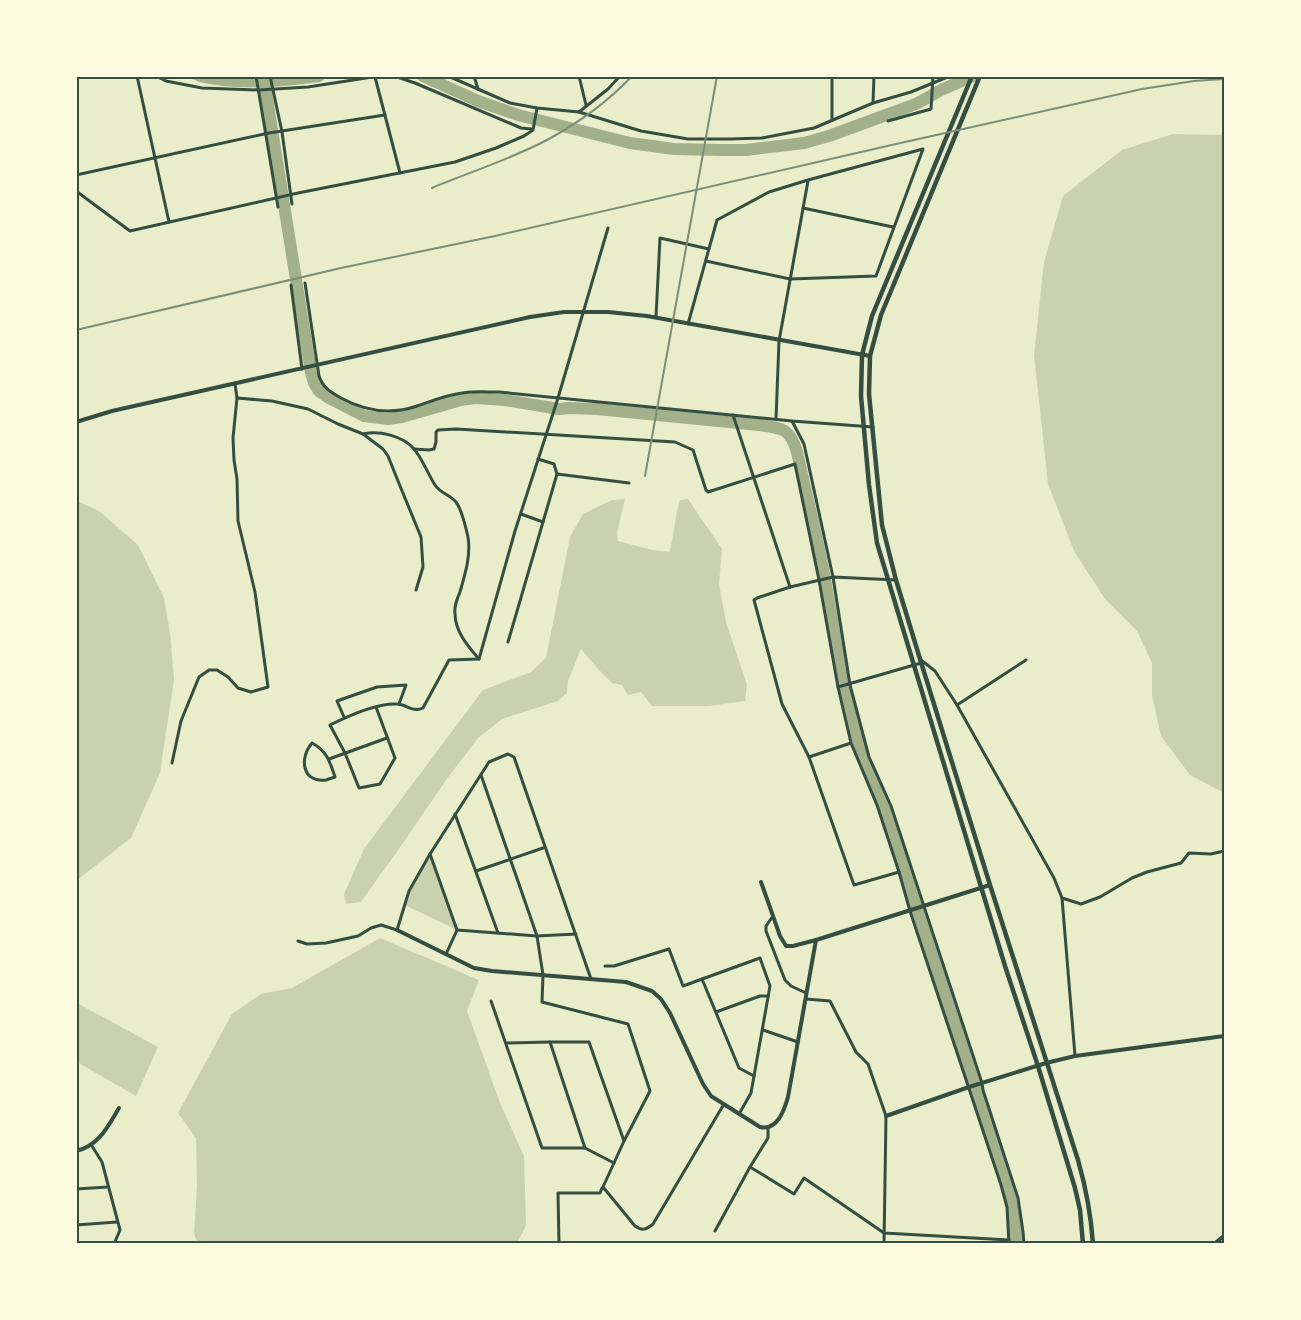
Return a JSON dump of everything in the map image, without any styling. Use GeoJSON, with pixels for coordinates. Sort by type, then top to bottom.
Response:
{"type":"FeatureCollection","features":[{"type":"Feature","properties":{"kind":"main road"},"geometry":{"type":"LineString","coordinates":[[972,76],[872,316],[862,355],[861,396],[869,485],[877,543],[1019,1013],[1038,1066],[1075,1188],[1080,1210],[1083,1244]]}},
{"type":"Feature","properties":{"kind":"main road"},"geometry":{"type":"LineString","coordinates":[[979,79],[881,315],[870,356],[869,394],[882,525],[896,580],[1078,1161],[1090,1210],[1093,1244]]}},
{"type":"Feature","properties":{"kind":"street"},"geometry":{"type":"LineString","coordinates":[[137,76],[169,222]]}},
{"type":"Feature","properties":{"kind":"street"},"geometry":{"type":"LineString","coordinates":[[156,76],[166,81],[202,88],[259,89],[308,87],[377,77],[400,173]]}},
{"type":"Feature","properties":{"kind":"street"},"geometry":{"type":"LineString","coordinates":[[256,76],[268,134],[278,207]]}},
{"type":"Feature","properties":{"kind":"street"},"geometry":{"type":"LineString","coordinates":[[270,76],[292,204]]}},
{"type":"Feature","properties":{"kind":"street"},"geometry":{"type":"LineString","coordinates":[[394,76],[521,128],[534,128]]}},
{"type":"Feature","properties":{"kind":"street"},"geometry":{"type":"LineString","coordinates":[[448,76],[510,102],[537,110],[579,112],[641,131],[688,139],[762,138],[804,130],[873,103],[933,86],[950,76]]}},
{"type":"Feature","properties":{"kind":"street"},"geometry":{"type":"LineString","coordinates":[[474,76],[478,89]]}},
{"type":"Feature","properties":{"kind":"street"},"geometry":{"type":"LineString","coordinates":[[579,76],[586,105]]}},
{"type":"Feature","properties":{"kind":"street"},"geometry":{"type":"LineString","coordinates":[[579,112],[608,89],[620,76]]}},
{"type":"Feature","properties":{"kind":"street"},"geometry":{"type":"LineString","coordinates":[[832,76],[832,120]]}},
{"type":"Feature","properties":{"kind":"street"},"geometry":{"type":"LineString","coordinates":[[873,103],[874,76]]}},
{"type":"Feature","properties":{"kind":"street"},"geometry":{"type":"LineString","coordinates":[[888,121],[931,109],[933,76]]}},
{"type":"Feature","properties":{"kind":"street"},"geometry":{"type":"LineString","coordinates":[[76,191],[130,231],[298,193],[455,162],[524,136],[534,128],[537,110]]}},
{"type":"Feature","properties":{"kind":"street"},"geometry":{"type":"LineString","coordinates":[[76,176],[268,134],[385,116]]}},
{"type":"Feature","properties":{"kind":"street"},"geometry":{"type":"LineString","coordinates":[[688,324],[717,220],[769,192],[923,149],[876,276],[789,279],[706,261]]}},
{"type":"Feature","properties":{"kind":"street"},"geometry":{"type":"LineString","coordinates":[[776,419],[779,341],[808,180]]}},
{"type":"Feature","properties":{"kind":"street"},"geometry":{"type":"LineString","coordinates":[[803,208],[893,227]]}},
{"type":"Feature","properties":{"kind":"street"},"geometry":{"type":"LineString","coordinates":[[479,659],[492,609],[608,228]]}},
{"type":"Feature","properties":{"kind":"street"},"geometry":{"type":"LineString","coordinates":[[656,317],[660,238],[709,249]]}},
{"type":"Feature","properties":{"kind":"street"},"geometry":{"type":"LineString","coordinates":[[305,282],[321,383],[327,390],[356,405],[386,412],[402,411],[446,396],[469,392],[499,392],[873,427]]}},
{"type":"Feature","properties":{"kind":"street"},"geometry":{"type":"LineString","coordinates":[[291,285],[302,369]]}},
{"type":"Feature","properties":{"kind":"street"},"geometry":{"type":"LineString","coordinates":[[76,422],[112,411],[530,317],[564,312],[608,312],[656,317],[870,356]]}},
{"type":"Feature","properties":{"kind":"street"},"geometry":{"type":"LineString","coordinates":[[172,763],[181,721],[199,677],[209,670],[217,670],[228,677],[238,688],[251,692],[268,687],[255,592],[238,521],[233,438],[237,398],[235,384]]}},
{"type":"Feature","properties":{"kind":"street"},"geometry":{"type":"LineString","coordinates":[[237,398],[272,401],[308,409],[363,434],[383,449],[388,456],[421,537],[423,567],[416,590]]}},
{"type":"Feature","properties":{"kind":"street"},"geometry":{"type":"LineString","coordinates":[[733,415],[790,587]]}},
{"type":"Feature","properties":{"kind":"street"},"geometry":{"type":"LineString","coordinates":[[792,421],[804,444],[832,577],[850,684],[870,757],[891,806],[1018,1198],[1024,1244]]}},
{"type":"Feature","properties":{"kind":"street"},"geometry":{"type":"LineString","coordinates":[[414,449],[434,449],[438,430],[456,429],[675,442],[693,450],[708,492],[795,464],[851,743],[877,805],[970,1086],[1007,1207],[1009,1242],[884,1233],[804,1178],[794,1194],[750,1167]]}},
{"type":"Feature","properties":{"kind":"street"},"geometry":{"type":"LineString","coordinates":[[363,434],[369,432],[397,436],[414,449],[436,488],[456,502],[464,521],[469,556],[454,616],[459,631],[479,659]]}},
{"type":"Feature","properties":{"kind":"street"},"geometry":{"type":"LineString","coordinates":[[508,642],[557,474],[554,464],[538,459]]}},
{"type":"Feature","properties":{"kind":"street"},"geometry":{"type":"LineString","coordinates":[[557,474],[629,483]]}},
{"type":"Feature","properties":{"kind":"street"},"geometry":{"type":"LineString","coordinates":[[521,514],[543,522]]}},
{"type":"Feature","properties":{"kind":"street"},"geometry":{"type":"LineString","coordinates":[[896,580],[832,577],[790,587],[754,600],[782,704],[809,757],[855,885],[899,872]]}},
{"type":"Feature","properties":{"kind":"street"},"geometry":{"type":"LineString","coordinates":[[376,707],[394,758],[380,783],[358,788],[345,753],[330,724],[376,707],[388,704],[399,704],[419,710],[423,708],[449,660],[479,659]]}},
{"type":"Feature","properties":{"kind":"street"},"geometry":{"type":"LineString","coordinates":[[957,705],[1026,660]]}},
{"type":"Feature","properties":{"kind":"street"},"geometry":{"type":"LineString","coordinates":[[838,687],[921,661],[935,671],[957,705],[1054,878],[1062,898],[1075,1056]]}},
{"type":"Feature","properties":{"kind":"street"},"geometry":{"type":"LineString","coordinates":[[345,718],[338,701],[377,687],[406,685],[399,704]]}},
{"type":"Feature","properties":{"kind":"street"},"geometry":{"type":"LineString","coordinates":[[329,759],[387,738]]}},
{"type":"Feature","properties":{"kind":"street"},"geometry":{"type":"LineString","coordinates":[[312,743],[321,748],[329,759],[335,777],[324,780],[312,778],[305,770],[303,758],[312,743]]}},
{"type":"Feature","properties":{"kind":"street"},"geometry":{"type":"LineString","coordinates":[[809,757],[851,743]]}},
{"type":"Feature","properties":{"kind":"street"},"geometry":{"type":"LineString","coordinates":[[397,930],[409,891],[455,814],[489,762],[508,754],[514,757],[591,979]]}},
{"type":"Feature","properties":{"kind":"street"},"geometry":{"type":"LineString","coordinates":[[481,775],[537,936],[543,975],[542,1002],[628,1024],[650,1091],[600,1193],[558,1193],[559,1244]]}},
{"type":"Feature","properties":{"kind":"street"},"geometry":{"type":"LineString","coordinates":[[455,814],[498,933]]}},
{"type":"Feature","properties":{"kind":"street"},"geometry":{"type":"LineString","coordinates":[[476,871],[543,848]]}},
{"type":"Feature","properties":{"kind":"street"},"geometry":{"type":"LineString","coordinates":[[1062,898],[1081,904],[1100,897],[1132,878],[1181,863],[1189,853],[1211,854],[1224,851]]}},
{"type":"Feature","properties":{"kind":"street"},"geometry":{"type":"LineString","coordinates":[[430,854],[457,930],[446,954]]}},
{"type":"Feature","properties":{"kind":"street"},"geometry":{"type":"LineString","coordinates":[[761,882],[780,936],[786,946],[816,940],[990,885]]}},
{"type":"Feature","properties":{"kind":"street"},"geometry":{"type":"LineString","coordinates":[[773,916],[766,926],[766,931],[785,980],[791,986],[806,993]]}},
{"type":"Feature","properties":{"kind":"street"},"geometry":{"type":"LineString","coordinates":[[298,941],[307,944],[326,943],[358,936],[381,925],[397,930],[474,968],[626,982],[640,986],[652,991],[661,999],[711,1096],[760,1127],[768,1128],[776,1124],[786,1102],[816,940]]}},
{"type":"Feature","properties":{"kind":"street"},"geometry":{"type":"LineString","coordinates":[[457,930],[537,936],[576,934]]}},
{"type":"Feature","properties":{"kind":"street"},"geometry":{"type":"LineString","coordinates":[[605,966],[621,965],[669,949],[683,986],[760,958],[770,986],[751,1093],[739,1114]]}},
{"type":"Feature","properties":{"kind":"street"},"geometry":{"type":"LineString","coordinates":[[702,979],[739,1068],[754,1076]]}},
{"type":"Feature","properties":{"kind":"street"},"geometry":{"type":"LineString","coordinates":[[716,1012],[760,996],[768,996]]}},
{"type":"Feature","properties":{"kind":"street"},"geometry":{"type":"LineString","coordinates":[[806,999],[830,1001],[856,1052],[868,1064],[886,1116],[884,1244]]}},
{"type":"Feature","properties":{"kind":"street"},"geometry":{"type":"LineString","coordinates":[[491,1001],[542,1148],[585,1148],[614,1163]]}},
{"type":"Feature","properties":{"kind":"street"},"geometry":{"type":"LineString","coordinates":[[762,1030],[798,1042]]}},
{"type":"Feature","properties":{"kind":"street"},"geometry":{"type":"LineString","coordinates":[[886,1116],[970,1086],[1075,1056],[1224,1036]]}},
{"type":"Feature","properties":{"kind":"street"},"geometry":{"type":"LineString","coordinates":[[550,1042],[585,1148]]}},
{"type":"Feature","properties":{"kind":"street"},"geometry":{"type":"LineString","coordinates":[[507,1043],[589,1042],[624,1142]]}},
{"type":"Feature","properties":{"kind":"street"},"geometry":{"type":"LineString","coordinates":[[603,1187],[635,1226],[644,1230],[648,1228],[653,1224],[724,1104]]}},
{"type":"Feature","properties":{"kind":"street"},"geometry":{"type":"LineString","coordinates":[[76,1151],[92,1146],[100,1138],[119,1108]]}},
{"type":"Feature","properties":{"kind":"street"},"geometry":{"type":"LineString","coordinates":[[715,1231],[768,1138],[768,1128]]}},
{"type":"Feature","properties":{"kind":"street"},"geometry":{"type":"LineString","coordinates":[[92,1146],[102,1162],[120,1230],[114,1244]]}},
{"type":"Feature","properties":{"kind":"street"},"geometry":{"type":"LineString","coordinates":[[76,1190],[108,1187]]}},
{"type":"Feature","properties":{"kind":"street"},"geometry":{"type":"LineString","coordinates":[[76,1225],[117,1222]]}},
{"type":"Feature","properties":{"kind":"street"},"geometry":{"type":"LineString","coordinates":[[1214,1244],[1224,1236]]}},
{"type":"Feature","properties":{"kind":"shaded area"},"geometry":{"type":"Polygon","coordinates":[[[182,77],[240,78],[239,86],[182,77]]]}},
{"type":"Feature","properties":{"kind":"shaded area"},"geometry":{"type":"Polygon","coordinates":[[[1173,134],[1224,135],[1224,793],[1190,775],[1161,736],[1152,695],[1152,663],[1137,631],[1105,599],[1074,551],[1048,484],[1034,355],[1044,262],[1063,196],[1122,150],[1173,134]]]}},
{"type":"Feature","properties":{"kind":"shaded area"},"geometry":{"type":"Polygon","coordinates":[[[625,499],[617,532],[618,541],[670,552],[680,500],[688,499],[722,549],[719,584],[726,622],[747,685],[745,701],[709,706],[652,706],[641,692],[628,695],[622,685],[612,683],[581,649],[568,681],[567,693],[558,701],[502,719],[478,738],[361,902],[346,904],[344,894],[364,849],[483,690],[531,672],[546,658],[570,537],[583,514],[612,500],[625,499]]]}},
{"type":"Feature","properties":{"kind":"shaded area"},"geometry":{"type":"Polygon","coordinates":[[[77,501],[99,511],[138,545],[164,598],[174,679],[160,773],[131,838],[77,880],[77,501]]]}},
{"type":"Feature","properties":{"kind":"shaded area"},"geometry":{"type":"Polygon","coordinates":[[[430,854],[457,930],[405,905],[409,891],[430,854]]]}},
{"type":"Feature","properties":{"kind":"shaded area"},"geometry":{"type":"Polygon","coordinates":[[[380,938],[479,980],[467,1011],[500,1103],[524,1156],[526,1226],[517,1243],[198,1243],[194,1234],[197,1186],[196,1138],[178,1113],[232,1014],[261,994],[292,988],[380,938]]]}},
{"type":"Feature","properties":{"kind":"shaded area"},"geometry":{"type":"Polygon","coordinates":[[[77,1003],[158,1047],[136,1096],[77,1062],[77,1003]]]}},
{"type":"Feature","properties":{"kind":"waterway"},"geometry":{"type":"LineString","coordinates":[[200,76],[244,81],[275,81],[319,76]]}},
{"type":"Feature","properties":{"kind":"waterway"},"geometry":{"type":"LineString","coordinates":[[423,76],[478,101],[518,115],[630,143],[674,149],[722,150],[746,150],[804,143],[829,136],[918,103],[973,76]]}},
{"type":"Feature","properties":{"kind":"waterway"},"geometry":{"type":"LineString","coordinates":[[264,80],[311,373],[319,391],[329,398],[364,416],[388,419],[475,398],[505,400],[559,409],[597,409],[759,425],[784,431],[791,438],[797,452],[820,556],[840,668],[852,719],[868,769],[879,793],[994,1143],[1012,1205],[1016,1244]]}},
{"type":"Feature","properties":{"kind":"railway"},"geometry":{"type":"LineString","coordinates":[[432,188],[547,140],[592,111],[632,76]]}},
{"type":"Feature","properties":{"kind":"railway"},"geometry":{"type":"LineString","coordinates":[[645,476],[717,76]]}},
{"type":"Feature","properties":{"kind":"railway"},"geometry":{"type":"LineString","coordinates":[[76,330],[341,268],[495,236],[1142,89],[1224,79]]}}]}
